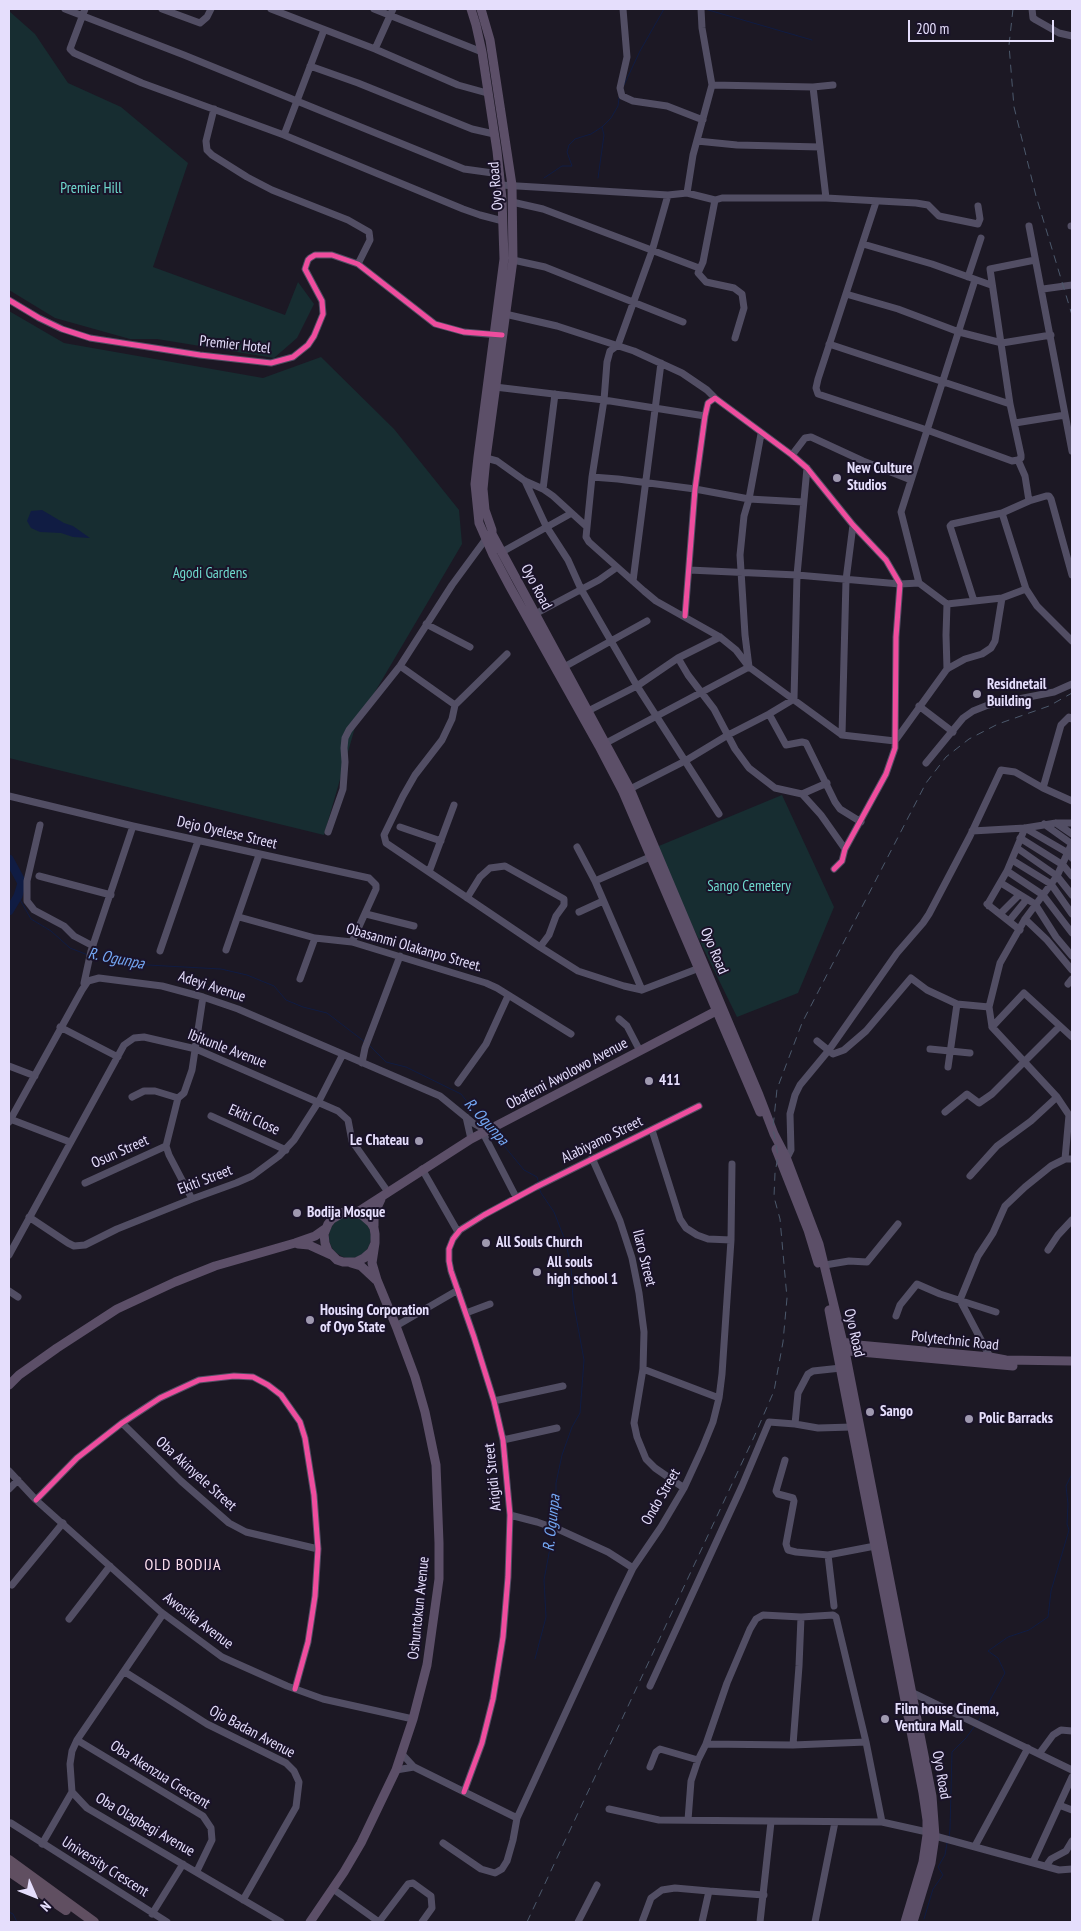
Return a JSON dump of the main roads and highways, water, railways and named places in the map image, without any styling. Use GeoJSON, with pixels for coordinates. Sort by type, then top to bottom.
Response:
{"type":"FeatureCollection","features":[{"type":"Feature","properties":{"kind":"highway"},"geometry":{"type":"LineString","coordinates":[[9,1860],[94,1922]]}},
{"type":"Feature","properties":{"kind":"highway"},"geometry":{"type":"LineString","coordinates":[[9,1871],[84,1922]]}},
{"type":"Feature","properties":{"kind":"main road","name":"Oyo Road"},"geometry":{"type":"LineString","coordinates":[[471,9],[482,52],[500,174],[503,221],[504,259],[495,387],[486,458],[484,503],[486,517],[492,534],[535,614],[552,653],[623,792],[650,857],[720,1009],[774,1134],[814,1250],[840,1345]]}},
{"type":"Feature","properties":{"kind":"main road","name":"Oyo Road"},"geometry":{"type":"LineString","coordinates":[[481,9],[490,40],[512,185],[513,260],[505,314],[498,335],[484,408],[476,484],[479,523],[510,587],[552,653],[564,667],[630,789],[701,967]]}},
{"type":"Feature","properties":{"kind":"main road","name":"Obafemi Awolowo Avenue"},"geometry":{"type":"LineString","coordinates":[[356,1212],[471,1139],[720,1009]]}},
{"type":"Feature","properties":{"kind":"main road","name":"Oyo Road"},"geometry":{"type":"LineString","coordinates":[[783,1158],[810,1216],[825,1265],[931,1834],[905,1922]]}},
{"type":"Feature","properties":{"kind":"main road"},"geometry":{"type":"LineString","coordinates":[[325,1230],[324,1243],[336,1260],[351,1263],[364,1258],[371,1252],[375,1239],[374,1214],[385,1194]]}},
{"type":"Feature","properties":{"kind":"main road"},"geometry":{"type":"LineString","coordinates":[[9,1385],[19,1375],[57,1348],[117,1309],[174,1282],[215,1266],[315,1236],[325,1230],[332,1219],[338,1215],[356,1212],[367,1218],[371,1223],[375,1239]]}},
{"type":"Feature","properties":{"kind":"main road","name":"Oshuntokun Avenue"},"geometry":{"type":"LineString","coordinates":[[310,1922],[333,1890],[361,1843],[396,1770],[413,1719],[427,1665],[439,1579],[436,1465],[425,1412],[415,1377],[372,1263],[375,1239]]}},
{"type":"Feature","properties":{"kind":"main road"},"geometry":{"type":"LineString","coordinates":[[296,1243],[309,1245],[331,1255]]}},
{"type":"Feature","properties":{"kind":"main road","name":"Oshuntokun Avenue"},"geometry":{"type":"LineString","coordinates":[[351,1263],[361,1266],[377,1280]]}},
{"type":"Feature","properties":{"kind":"main road","name":"Polytechnic Road"},"geometry":{"type":"LineString","coordinates":[[840,1345],[860,1352],[990,1357],[1006,1360],[1072,1361]]}},
{"type":"Feature","properties":{"kind":"main road","name":"Polytechnic Road"},"geometry":{"type":"LineString","coordinates":[[840,1345],[1007,1366],[1072,1367]]}},
{"type":"Feature","properties":{"kind":"main road"},"geometry":{"type":"LineString","coordinates":[[844,1368],[860,1352]]}},
{"type":"Feature","properties":{"kind":"main road","name":"Oyo Road"},"geometry":{"type":"LineString","coordinates":[[844,1368],[852,1428],[875,1546],[881,1560],[932,1796],[931,1863],[913,1922]]}},
{"type":"Feature","properties":{"kind":"water"},"geometry":{"type":"Polygon","coordinates":[[[42,510],[73,526],[90,538],[73,537],[61,533],[40,532],[31,528],[27,521],[31,511],[42,510]]]}},
{"type":"Feature","properties":{"kind":"waterway"},"geometry":{"type":"LineString","coordinates":[[624,85],[640,51],[664,9]]}},
{"type":"Feature","properties":{"kind":"waterway"},"geometry":{"type":"LineString","coordinates":[[705,9],[812,40]]}},
{"type":"Feature","properties":{"kind":"waterway"},"geometry":{"type":"LineString","coordinates":[[544,178],[562,166],[572,166],[567,152],[569,145],[575,139],[591,134],[602,127],[611,118],[618,106],[619,98]]}},
{"type":"Feature","properties":{"kind":"waterway"},"geometry":{"type":"LineString","coordinates":[[598,178],[604,135],[602,127]]}},
{"type":"Feature","properties":{"kind":"waterway"},"geometry":{"type":"LineString","coordinates":[[9,859],[22,883],[18,896],[9,911]]}},
{"type":"Feature","properties":{"kind":"waterway","name":"R. Ogunpa"},"geometry":{"type":"LineString","coordinates":[[18,896],[31,919],[51,931],[70,948],[88,955]]}},
{"type":"Feature","properties":{"kind":"waterway","name":"R. Ogunpa"},"geometry":{"type":"LineString","coordinates":[[94,957],[129,964],[221,969],[247,975],[274,986],[286,1000],[303,1007],[327,1013],[365,1042]]}},
{"type":"Feature","properties":{"kind":"waterway","name":"R. Ogunpa"},"geometry":{"type":"LineString","coordinates":[[370,1046],[386,1062],[406,1067],[461,1094],[476,1113],[491,1125]]}},
{"type":"Feature","properties":{"kind":"waterway","name":"R. Ogunpa"},"geometry":{"type":"LineString","coordinates":[[496,1130],[505,1147],[524,1170],[537,1177],[539,1184]]}},
{"type":"Feature","properties":{"kind":"waterway","name":"R. Ogunpa"},"geometry":{"type":"LineString","coordinates":[[539,1188],[554,1212],[565,1240],[571,1266],[573,1300],[584,1360],[580,1413],[572,1427],[562,1455],[556,1483],[554,1525]]}},
{"type":"Feature","properties":{"kind":"waterway"},"geometry":{"type":"LineString","coordinates":[[978,1722],[1005,1673],[998,1658],[988,1651],[1008,1637],[1029,1630],[1048,1617],[1051,1591],[1069,1530],[1067,1524],[1068,1504],[1066,1486],[1072,1474]]}},
{"type":"Feature","properties":{"kind":"waterway","name":"R. Ogunpa"},"geometry":{"type":"LineString","coordinates":[[535,1659],[546,1617],[544,1580],[553,1532]]}},
{"type":"Feature","properties":{"kind":"waterway"},"geometry":{"type":"LineString","coordinates":[[949,1837],[952,1752],[974,1727]]}},
{"type":"Feature","properties":{"kind":"waterway"},"geometry":{"type":"LineString","coordinates":[[924,1919],[933,1889],[943,1875],[938,1867],[945,1855],[947,1843]]}},
{"type":"Feature","properties":{"kind":"waterway"},"geometry":{"type":"LineString","coordinates":[[9,1912],[13,1914],[17,1922]]}},
{"type":"Feature","properties":{"kind":"railway"},"geometry":{"type":"LineString","coordinates":[[1013,9],[1009,45],[1014,107],[1036,196],[1072,315]]}},
{"type":"Feature","properties":{"kind":"railway"},"geometry":{"type":"LineString","coordinates":[[527,1922],[774,1391],[783,1342],[787,1298],[780,1219],[774,1197],[778,1156],[773,1128],[777,1089],[802,1023],[926,783],[946,757],[969,739],[998,724],[1049,706],[1072,693]]}},
{"type":"Feature","properties":{"kind":"place","name":"New Culture Studios"},"geometry":{"type":"Point","coordinates":[837,478]}},
{"type":"Feature","properties":{"kind":"place","name":"Residnetail Building"},"geometry":{"type":"Point","coordinates":[977,694]}},
{"type":"Feature","properties":{"kind":"place","name":"411"},"geometry":{"type":"Point","coordinates":[649,1081]}},
{"type":"Feature","properties":{"kind":"place","name":"Le Chateau"},"geometry":{"type":"Point","coordinates":[419,1141]}},
{"type":"Feature","properties":{"kind":"place","name":"Bodija Mosque"},"geometry":{"type":"Point","coordinates":[297,1213]}},
{"type":"Feature","properties":{"kind":"place","name":"All Souls Church"},"geometry":{"type":"Point","coordinates":[486,1243]}},
{"type":"Feature","properties":{"kind":"place","name":"All souls high school 1"},"geometry":{"type":"Point","coordinates":[537,1272]}},
{"type":"Feature","properties":{"kind":"place","name":"Housing Corporation of Oyo State"},"geometry":{"type":"Point","coordinates":[310,1320]}},
{"type":"Feature","properties":{"kind":"place","name":"Sango"},"geometry":{"type":"Point","coordinates":[870,1412]}},
{"type":"Feature","properties":{"kind":"place","name":"Polic Barracks"},"geometry":{"type":"Point","coordinates":[969,1419]}},
{"type":"Feature","properties":{"kind":"place","name":"Film house Cinema, Ventura Mall"},"geometry":{"type":"Point","coordinates":[885,1719]}},
{"type":"Feature","properties":{"kind":"district","name":"OLD BODIJA"},"geometry":{"type":"Point","coordinates":[183,1565]}},
{"type":"Feature","properties":{"kind":"park label","name":"Premier Hill"},"geometry":{"type":"Point","coordinates":[91,189]}},
{"type":"Feature","properties":{"kind":"park label","name":"Agodi Gardens"},"geometry":{"type":"Point","coordinates":[210,574]}},
{"type":"Feature","properties":{"kind":"park label","name":"Sango Cemetery"},"geometry":{"type":"Point","coordinates":[749,887]}}]}
